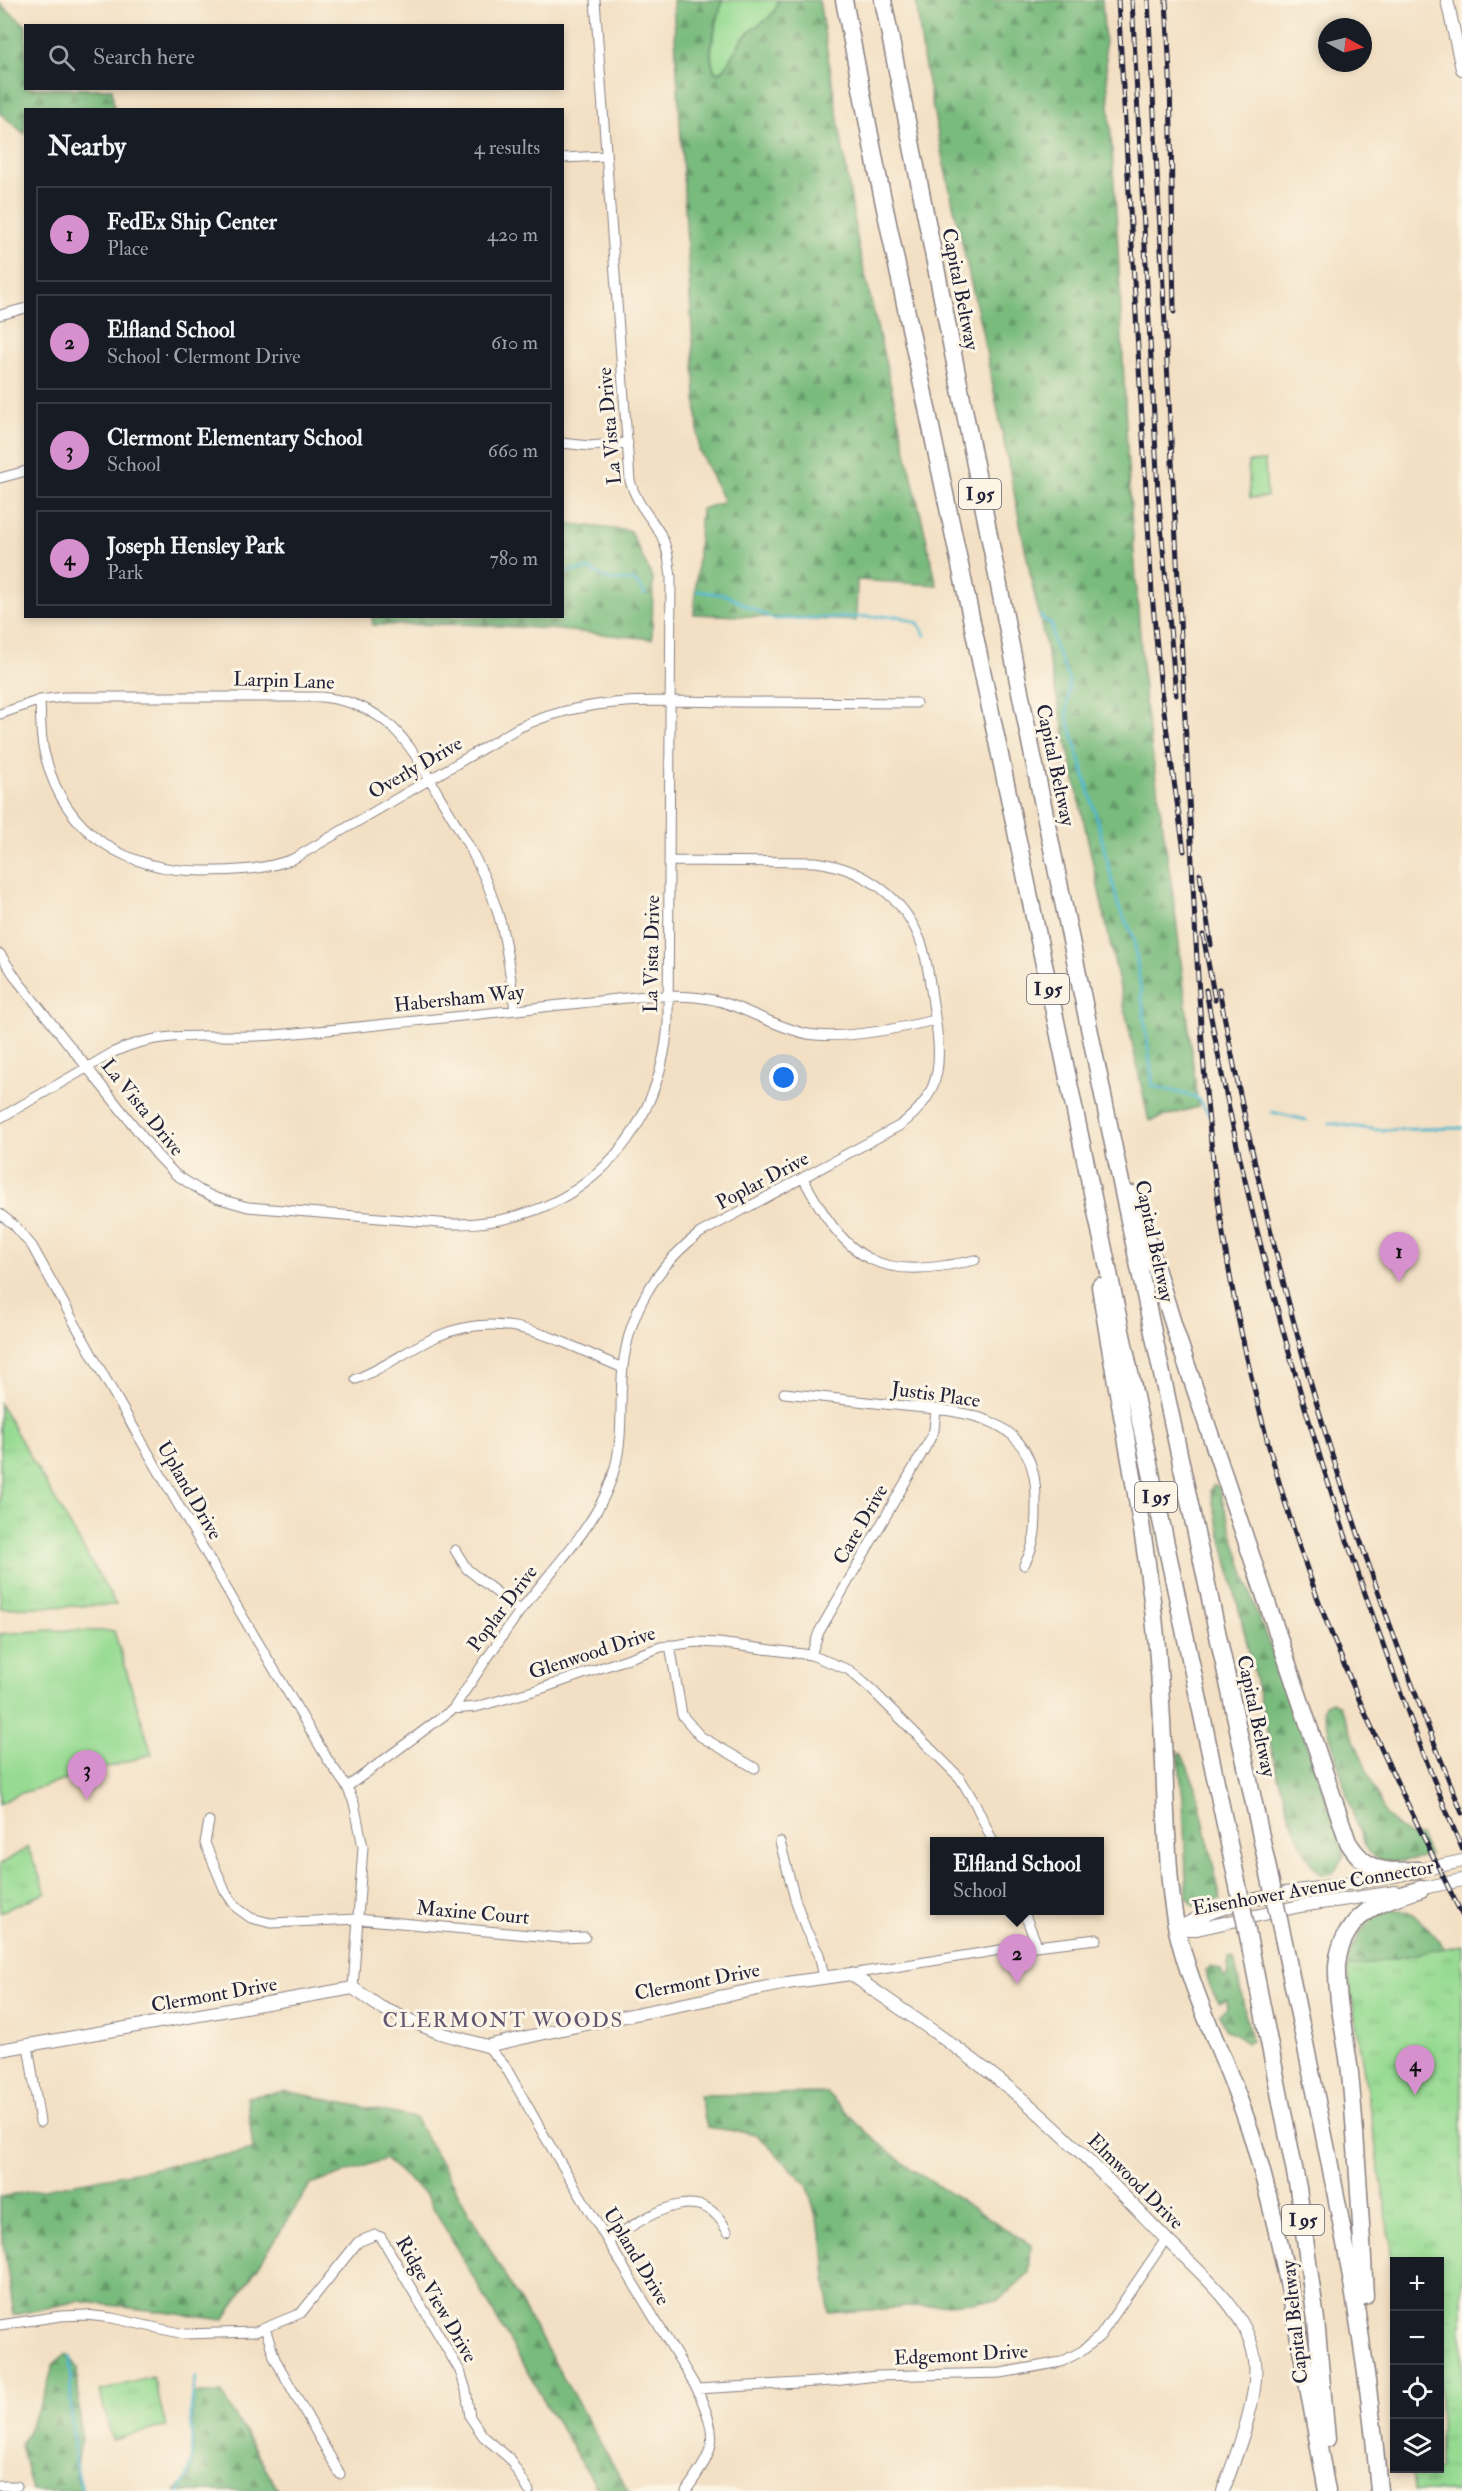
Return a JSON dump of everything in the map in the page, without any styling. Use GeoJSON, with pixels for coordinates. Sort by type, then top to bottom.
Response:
{"type":"FeatureCollection","features":[{"type":"Feature","properties":{"kind":"highway","name":"Capital Beltway"},"geometry":{"type":"LineString","coordinates":[[843,0],[1072,1104],[1239,1891],[1299,2188],[1316,2320],[1332,2491]]}},
{"type":"Feature","properties":{"kind":"highway","name":"Capital Beltway"},"geometry":{"type":"LineString","coordinates":[[883,0],[984,519],[1124,1197],[1284,1942],[1352,2275],[1370,2396],[1379,2491]]}},
{"type":"Feature","properties":{"kind":"highway"},"geometry":{"type":"LineString","coordinates":[[1082,986],[1128,1177],[1176,1333],[1348,1842],[1357,1857],[1374,1868],[1394,1872],[1418,1870]]}},
{"type":"Feature","properties":{"kind":"highway"},"geometry":{"type":"LineString","coordinates":[[1072,1104],[1154,1611],[1161,1691],[1170,1890],[1177,1929],[1187,1965],[1239,2100],[1263,2176],[1289,2288],[1327,2491]]}},
{"type":"Feature","properties":{"kind":"highway"},"geometry":{"type":"LineString","coordinates":[[1370,2396],[1359,2177],[1337,1962],[1346,1935],[1364,1913],[1381,1902],[1421,1889]]}},
{"type":"Feature","properties":{"kind":"street","name":"La Vista Drive"},"geometry":{"type":"LineString","coordinates":[[0,954],[18,981],[165,1164],[188,1184],[216,1198],[237,1205],[261,1209],[451,1224],[488,1223],[526,1214],[562,1198],[596,1175],[624,1146],[645,1113],[659,1078],[667,1041],[671,577],[669,558],[662,536],[637,502],[630,481],[595,0]]}},
{"type":"Feature","properties":{"kind":"street"},"geometry":{"type":"LineString","coordinates":[[1448,0],[1462,69]]}},
{"type":"Feature","properties":{"kind":"street"},"geometry":{"type":"LineString","coordinates":[[564,158],[606,156]]}},
{"type":"Feature","properties":{"kind":"street"},"geometry":{"type":"LineString","coordinates":[[0,315],[24,309]]}},
{"type":"Feature","properties":{"kind":"street"},"geometry":{"type":"LineString","coordinates":[[564,443],[589,446],[628,443]]}},
{"type":"Feature","properties":{"kind":"street"},"geometry":{"type":"LineString","coordinates":[[0,478],[24,472]]}},
{"type":"Feature","properties":{"kind":"street","name":"Larpin Lane"},"geometry":{"type":"LineString","coordinates":[[0,714],[40,700],[94,695],[290,696],[338,699],[367,708],[391,724],[411,746],[476,857],[493,897],[506,950],[514,1010]]}},
{"type":"Feature","properties":{"kind":"street","name":"Overly Drive"},"geometry":{"type":"LineString","coordinates":[[40,700],[42,743],[55,786],[68,808],[87,830],[110,848],[133,860],[160,868],[188,871],[240,871],[279,864],[306,852],[518,728],[555,712],[601,704],[669,702],[916,703]]}},
{"type":"Feature","properties":{"kind":"street","name":"Poplar Drive"},"geometry":{"type":"LineString","coordinates":[[453,1709],[520,1611],[591,1519],[608,1490],[620,1442],[623,1368],[627,1341],[638,1309],[652,1282],[671,1257],[700,1233],[899,1126],[917,1112],[932,1091],[939,1068],[940,1049],[925,957],[916,931],[896,901],[869,879],[845,868],[816,862],[669,861]]}},
{"type":"Feature","properties":{"kind":"street","name":"Habersham Way"},"geometry":{"type":"LineString","coordinates":[[0,1118],[129,1044],[158,1037],[273,1035],[645,996],[695,997],[721,1002],[794,1030],[819,1035],[844,1035],[935,1020]]}},
{"type":"Feature","properties":{"kind":"street"},"geometry":{"type":"LineString","coordinates":[[803,1178],[832,1228],[849,1245],[870,1259],[893,1267],[917,1270],[975,1260]]}},
{"type":"Feature","properties":{"kind":"street","name":"Upland Drive"},"geometry":{"type":"LineString","coordinates":[[0,1214],[14,1225],[32,1246],[243,1617],[328,1760],[347,1787]]}},
{"type":"Feature","properties":{"kind":"street"},"geometry":{"type":"LineString","coordinates":[[356,1379],[440,1335],[464,1328],[492,1324],[537,1331],[623,1368]]}},
{"type":"Feature","properties":{"kind":"street","name":"Justis Place"},"geometry":{"type":"LineString","coordinates":[[784,1393],[969,1413],[991,1421],[1010,1434],[1025,1454],[1035,1483],[1036,1530],[1033,1549],[1024,1565]]}},
{"type":"Feature","properties":{"kind":"street","name":"Care Drive"},"geometry":{"type":"LineString","coordinates":[[810,1655],[819,1632],[929,1441],[934,1430],[936,1410]]}},
{"type":"Feature","properties":{"kind":"street"},"geometry":{"type":"LineString","coordinates":[[455,1550],[467,1569],[520,1611]]}},
{"type":"Feature","properties":{"kind":"street","name":"Glenwood Drive"},"geometry":{"type":"LineString","coordinates":[[347,1787],[453,1709],[476,1707],[540,1689],[643,1652],[670,1645],[695,1642],[718,1643],[810,1655],[840,1665],[858,1677],[952,1768],[968,1790],[991,1837]]}},
{"type":"Feature","properties":{"kind":"street"},"geometry":{"type":"LineString","coordinates":[[670,1645],[682,1716],[700,1736],[755,1767]]}},
{"type":"Feature","properties":{"kind":"street"},"geometry":{"type":"LineString","coordinates":[[347,1787],[354,1803],[363,1847],[353,1988]]}},
{"type":"Feature","properties":{"kind":"street","name":"Maxine Court"},"geometry":{"type":"LineString","coordinates":[[209,1821],[205,1843],[225,1891],[237,1908],[251,1918],[271,1923],[358,1919],[561,1938],[585,1937]]}},
{"type":"Feature","properties":{"kind":"street"},"geometry":{"type":"LineString","coordinates":[[780,1842],[795,1899],[806,1930],[819,1954],[825,1977]]}},
{"type":"Feature","properties":{"kind":"street","name":"Eisenhower Avenue Connector"},"geometry":{"type":"LineString","coordinates":[[1177,1929],[1196,1918],[1215,1911],[1259,1899],[1297,1890],[1373,1880],[1462,1861]]}},
{"type":"Feature","properties":{"kind":"street","name":"Eisenhower Avenue Connector"},"geometry":{"type":"LineString","coordinates":[[1177,1929],[1197,1929],[1300,1906],[1421,1889],[1462,1880]]}},
{"type":"Feature","properties":{"kind":"street"},"geometry":{"type":"LineString","coordinates":[[1025,1915],[1037,1945]]}},
{"type":"Feature","properties":{"kind":"street","name":"Clermont Drive"},"geometry":{"type":"LineString","coordinates":[[0,2050],[353,1988],[380,2007],[411,2021],[449,2036],[487,2046],[602,2020],[825,1977],[1037,1945],[1097,1939]]}},
{"type":"Feature","properties":{"kind":"street","name":"Elmwood Drive"},"geometry":{"type":"LineString","coordinates":[[851,1974],[975,2061],[1023,2100],[1166,2239],[1230,2307],[1245,2329],[1254,2354],[1256,2374],[1248,2411],[1223,2491]]}},
{"type":"Feature","properties":{"kind":"street"},"geometry":{"type":"LineString","coordinates":[[28,2045],[40,2122]]}},
{"type":"Feature","properties":{"kind":"street","name":"Upland Drive"},"geometry":{"type":"LineString","coordinates":[[487,2046],[505,2066],[545,2137],[697,2389],[711,2423],[711,2447],[705,2462],[686,2491]]}},
{"type":"Feature","properties":{"kind":"street"},"geometry":{"type":"LineString","coordinates":[[608,2241],[660,2210],[682,2204],[709,2210],[723,2223],[727,2231]]}},
{"type":"Feature","properties":{"kind":"street","name":"Ridge View Drive"},"geometry":{"type":"LineString","coordinates":[[0,2325],[61,2316],[86,2315],[112,2318],[184,2334],[255,2332],[301,2313],[358,2242],[375,2235],[381,2237],[460,2371],[470,2417],[483,2436],[508,2458],[529,2491]]}},
{"type":"Feature","properties":{"kind":"street","name":"Edgemont Drive"},"geometry":{"type":"LineString","coordinates":[[697,2389],[833,2381],[876,2376],[1001,2373],[1061,2362],[1082,2352],[1100,2336],[1166,2239]]}},
{"type":"Feature","properties":{"kind":"street"},"geometry":{"type":"LineString","coordinates":[[266,2328],[275,2359],[340,2474]]}},
{"type":"Feature","properties":{"kind":"street"},"geometry":{"type":"LineString","coordinates":[[0,2486],[17,2486]]}},
{"type":"Feature","properties":{"kind":"green space"},"geometry":{"type":"Polygon","coordinates":[[[673,0],[722,0],[711,46],[712,65],[716,73],[725,68],[746,35],[770,16],[778,0],[819,0],[859,249],[937,585],[857,580],[856,621],[694,614],[701,509],[724,502],[699,450],[673,0]]]}},
{"type":"Feature","properties":{"kind":"green space"},"geometry":{"type":"Polygon","coordinates":[[[722,0],[778,0],[770,17],[746,35],[725,68],[716,73],[711,55],[722,0]]]}},
{"type":"Feature","properties":{"kind":"green space"},"geometry":{"type":"Polygon","coordinates":[[[916,0],[1102,0],[1117,227],[1128,469],[1145,704],[1175,910],[1198,1107],[1149,1121],[1032,583],[982,331],[943,160],[923,57],[916,0]]]}},
{"type":"Feature","properties":{"kind":"green space"},"geometry":{"type":"Polygon","coordinates":[[[0,4],[25,24],[24,90],[112,90],[114,108],[24,108],[24,133],[0,113],[0,4]]]}},
{"type":"Feature","properties":{"kind":"green space"},"geometry":{"type":"Polygon","coordinates":[[[1265,461],[1267,497],[1250,498],[1248,462],[1265,461]]]}},
{"type":"Feature","properties":{"kind":"green space"},"geometry":{"type":"Polygon","coordinates":[[[564,523],[630,531],[653,579],[652,639],[540,628],[463,624],[373,625],[372,618],[564,618],[564,523]]]}},
{"type":"Feature","properties":{"kind":"green space"},"geometry":{"type":"Polygon","coordinates":[[[0,1404],[116,1605],[0,1608],[0,1404]]]}},
{"type":"Feature","properties":{"kind":"green space"},"geometry":{"type":"Polygon","coordinates":[[[1214,1485],[1218,1486],[1257,1614],[1292,1702],[1345,1854],[1333,1873],[1321,1875],[1309,1860],[1298,1838],[1280,1782],[1210,1491],[1214,1485]]]}},
{"type":"Feature","properties":{"kind":"green space"},"geometry":{"type":"Polygon","coordinates":[[[50,1630],[114,1631],[152,1754],[15,1795],[0,1804],[0,1634],[50,1630]]]}},
{"type":"Feature","properties":{"kind":"green space"},"geometry":{"type":"Polygon","coordinates":[[[1332,1701],[1339,1704],[1386,1816],[1408,1835],[1420,1836],[1429,1855],[1399,1861],[1384,1860],[1371,1854],[1365,1845],[1323,1710],[1325,1704],[1332,1701]]]}},
{"type":"Feature","properties":{"kind":"green space"},"geometry":{"type":"Polygon","coordinates":[[[1181,1752],[1196,1787],[1221,1900],[1193,1906],[1187,1898],[1183,1798],[1178,1754],[1181,1752]]]}},
{"type":"Feature","properties":{"kind":"green space"},"geometry":{"type":"Polygon","coordinates":[[[28,1847],[46,1893],[0,1912],[0,1865],[28,1847]]]}},
{"type":"Feature","properties":{"kind":"green space"},"geometry":{"type":"Polygon","coordinates":[[[1395,1909],[1417,1918],[1445,1949],[1347,1968],[1349,1958],[1362,1930],[1376,1917],[1395,1909]]]}},
{"type":"Feature","properties":{"kind":"green space"},"geometry":{"type":"Polygon","coordinates":[[[1462,1945],[1462,2491],[1414,2491],[1412,2473],[1444,2473],[1444,2257],[1391,2257],[1388,2221],[1347,1968],[1462,1945]]]}},
{"type":"Feature","properties":{"kind":"green space"},"geometry":{"type":"Polygon","coordinates":[[[1229,1958],[1234,1959],[1251,2041],[1246,2043],[1234,2033],[1226,2030],[1220,2014],[1227,2008],[1227,2000],[1219,2002],[1212,1991],[1206,1970],[1212,1966],[1221,1970],[1224,1978],[1227,1976],[1229,1958]]]}},
{"type":"Feature","properties":{"kind":"green space"},"geometry":{"type":"Polygon","coordinates":[[[286,2091],[415,2118],[628,2491],[599,2491],[547,2406],[426,2195],[385,2159],[310,2185],[224,2320],[78,2301],[14,2315],[0,2222],[0,2197],[253,2150],[247,2097],[286,2091]]]}},
{"type":"Feature","properties":{"kind":"green space"},"geometry":{"type":"Polygon","coordinates":[[[827,2093],[862,2128],[905,2165],[1031,2245],[1029,2273],[999,2300],[829,2313],[823,2241],[807,2184],[756,2134],[707,2127],[699,2095],[827,2093]]]}},
{"type":"Feature","properties":{"kind":"green space"},"geometry":{"type":"Polygon","coordinates":[[[66,2353],[77,2368],[81,2438],[76,2477],[83,2491],[32,2491],[21,2445],[45,2395],[53,2365],[66,2353]]]}},
{"type":"Feature","properties":{"kind":"green space"},"geometry":{"type":"Polygon","coordinates":[[[153,2377],[166,2426],[112,2440],[100,2391],[153,2377]]]}},
{"type":"Feature","properties":{"kind":"green space"},"geometry":{"type":"Polygon","coordinates":[[[193,2393],[222,2393],[279,2491],[175,2491],[190,2478],[193,2393]]]}},
{"type":"Feature","properties":{"kind":"waterway"},"geometry":{"type":"LineString","coordinates":[[564,572],[589,569],[609,580],[635,581],[645,594]]}},
{"type":"Feature","properties":{"kind":"waterway"},"geometry":{"type":"LineString","coordinates":[[697,591],[726,595],[773,619],[898,616],[918,623],[925,635]]}},
{"type":"Feature","properties":{"kind":"waterway"},"geometry":{"type":"LineString","coordinates":[[1040,616],[1052,625],[1053,641],[1069,680],[1067,716],[1094,808],[1119,908],[1134,937],[1153,1086],[1196,1097],[1209,1114]]}},
{"type":"Feature","properties":{"kind":"waterway"},"geometry":{"type":"LineString","coordinates":[[1272,1112],[1306,1120]]}},
{"type":"Feature","properties":{"kind":"waterway"},"geometry":{"type":"LineString","coordinates":[[1330,1123],[1378,1130],[1462,1128]]}},
{"type":"Feature","properties":{"kind":"waterway"},"geometry":{"type":"LineString","coordinates":[[70,2356],[73,2441],[82,2491]]}},
{"type":"Feature","properties":{"kind":"waterway"},"geometry":{"type":"LineString","coordinates":[[179,2491],[189,2472],[191,2462],[191,2408],[196,2378]]}},
{"type":"Feature","properties":{"kind":"railway"},"geometry":{"type":"LineString","coordinates":[[1118,0],[1152,594],[1161,690],[1184,851]]}},
{"type":"Feature","properties":{"kind":"railway"},"geometry":{"type":"LineString","coordinates":[[1132,0],[1158,492],[1176,695]]}},
{"type":"Feature","properties":{"kind":"railway"},"geometry":{"type":"LineString","coordinates":[[1148,0],[1202,1049],[1217,1193],[1228,1265],[1242,1336],[1268,1444],[1313,1585],[1374,1732],[1462,1915]]}},
{"type":"Feature","properties":{"kind":"railway"},"geometry":{"type":"LineString","coordinates":[[1166,0],[1170,75],[1174,312]]}},
{"type":"Feature","properties":{"kind":"railway"},"geometry":{"type":"LineString","coordinates":[[1200,874],[1211,945]]}},
{"type":"Feature","properties":{"kind":"railway"},"geometry":{"type":"LineString","coordinates":[[1203,935],[1215,1000]]}},
{"type":"Feature","properties":{"kind":"railway"},"geometry":{"type":"LineString","coordinates":[[1219,989],[1271,1233],[1302,1354],[1352,1516],[1413,1687],[1462,1813]]}},
{"type":"Feature","properties":{"kind":"railway"},"geometry":{"type":"LineString","coordinates":[[1206,990],[1240,1160],[1260,1244],[1306,1412],[1359,1577],[1424,1754],[1462,1848]]}},
{"type":"Feature","properties":{"kind":"place","name":"FedEx Ship Center"},"geometry":{"type":"Point","coordinates":[1399,1282]}},
{"type":"Feature","properties":{"kind":"place","name":"Clermont Elementary School"},"geometry":{"type":"Point","coordinates":[87,1800]}},
{"type":"Feature","properties":{"kind":"place","name":"Elfland School"},"geometry":{"type":"Point","coordinates":[1017,1984]}},
{"type":"Feature","properties":{"kind":"place","name":"Joseph Hensley Park"},"geometry":{"type":"Point","coordinates":[1415,2095]}},
{"type":"Feature","properties":{"kind":"district","name":"CLERMONT WOODS"},"geometry":{"type":"Point","coordinates":[503,2020]}}]}
